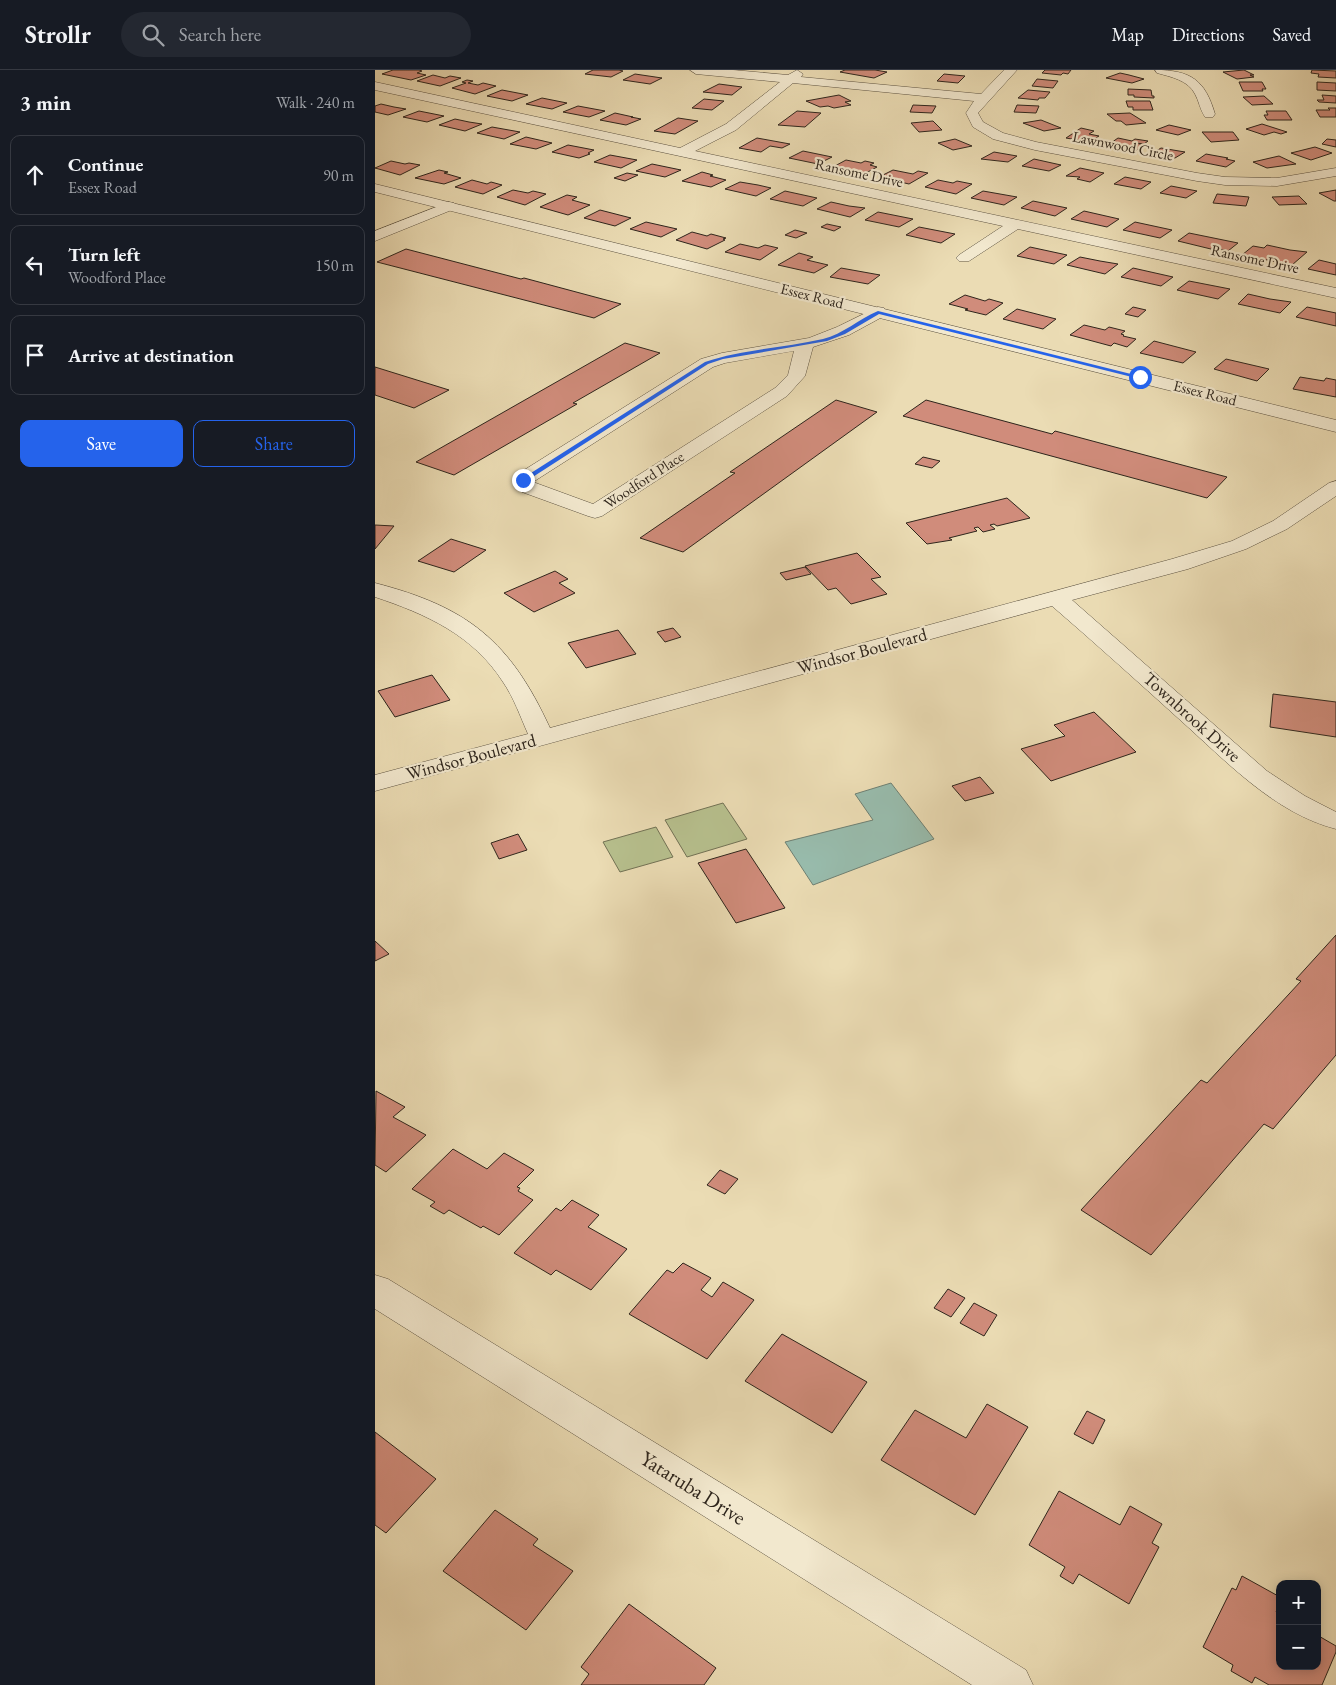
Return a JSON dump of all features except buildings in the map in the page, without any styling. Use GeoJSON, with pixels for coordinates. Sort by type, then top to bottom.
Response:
{"type":"FeatureCollection","features":[{"type":"Feature","properties":{"kind":"street"},"geometry":{"type":"LineString","coordinates":[[696,70],[983,98]]}},
{"type":"Feature","properties":{"kind":"street"},"geometry":{"type":"LineString","coordinates":[[682,152],[731,127],[802,70]]}},
{"type":"Feature","properties":{"kind":"street","name":"Lawnwood Circle"},"geometry":{"type":"LineString","coordinates":[[1011,70],[983,98],[972,113],[978,124],[999,136],[1035,146],[1225,181],[1277,182],[1336,172]]}},
{"type":"Feature","properties":{"kind":"street"},"geometry":{"type":"LineString","coordinates":[[1161,70],[1177,75],[1198,87],[1204,94],[1209,114]]}},
{"type":"Feature","properties":{"kind":"street","name":"Ransome Drive"},"geometry":{"type":"LineString","coordinates":[[375,86],[1336,293]]}},
{"type":"Feature","properties":{"kind":"street","name":"Essex Road"},"geometry":{"type":"LineString","coordinates":[[375,188],[1336,426]]}},
{"type":"Feature","properties":{"kind":"street"},"geometry":{"type":"LineString","coordinates":[[375,236],[449,206]]}},
{"type":"Feature","properties":{"kind":"street"},"geometry":{"type":"LineString","coordinates":[[964,258],[1016,224]]}},
{"type":"Feature","properties":{"kind":"street","name":"Woodford Place"},"geometry":{"type":"LineString","coordinates":[[805,344],[796,376],[781,392],[595,512],[529,488],[524,484],[523,480],[528,476],[707,363],[722,358],[826,340],[843,333],[878,312]]}},
{"type":"Feature","properties":{"kind":"street","name":"Windsor Boulevard"},"geometry":{"type":"LineString","coordinates":[[375,783],[1058,599],[1181,564],[1239,545],[1280,525],[1336,487]]}},
{"type":"Feature","properties":{"kind":"street"},"geometry":{"type":"LineString","coordinates":[[375,590],[422,604],[463,626],[491,649],[515,683],[542,737]]}},
{"type":"Feature","properties":{"kind":"street","name":"Townbrook Drive"},"geometry":{"type":"LineString","coordinates":[[1058,599],[1258,776],[1320,816],[1336,821]]}},
{"type":"Feature","properties":{"kind":"street","name":"Yataruba Drive"},"geometry":{"type":"LineString","coordinates":[[375,1290],[1011,1685]]}},
{"type":"Feature","properties":{"kind":"green space"},"geometry":{"type":"Polygon","coordinates":[[[723,803],[747,839],[687,857],[665,820],[723,803]]]}},
{"type":"Feature","properties":{"kind":"green space"},"geometry":{"type":"Polygon","coordinates":[[[656,827],[673,857],[620,872],[603,842],[656,827]]]}},
{"type":"Feature","properties":{"kind":"shaded area"},"geometry":{"type":"Polygon","coordinates":[[[891,783],[934,839],[813,885],[785,842],[873,820],[855,794],[891,783]]]}},
{"type":"Feature","properties":{"kind":"route"},"geometry":{"type":"LineString","coordinates":[[523,480],[707,363],[722,358],[826,340],[843,333],[878,312],[1140,377]]}}]}
